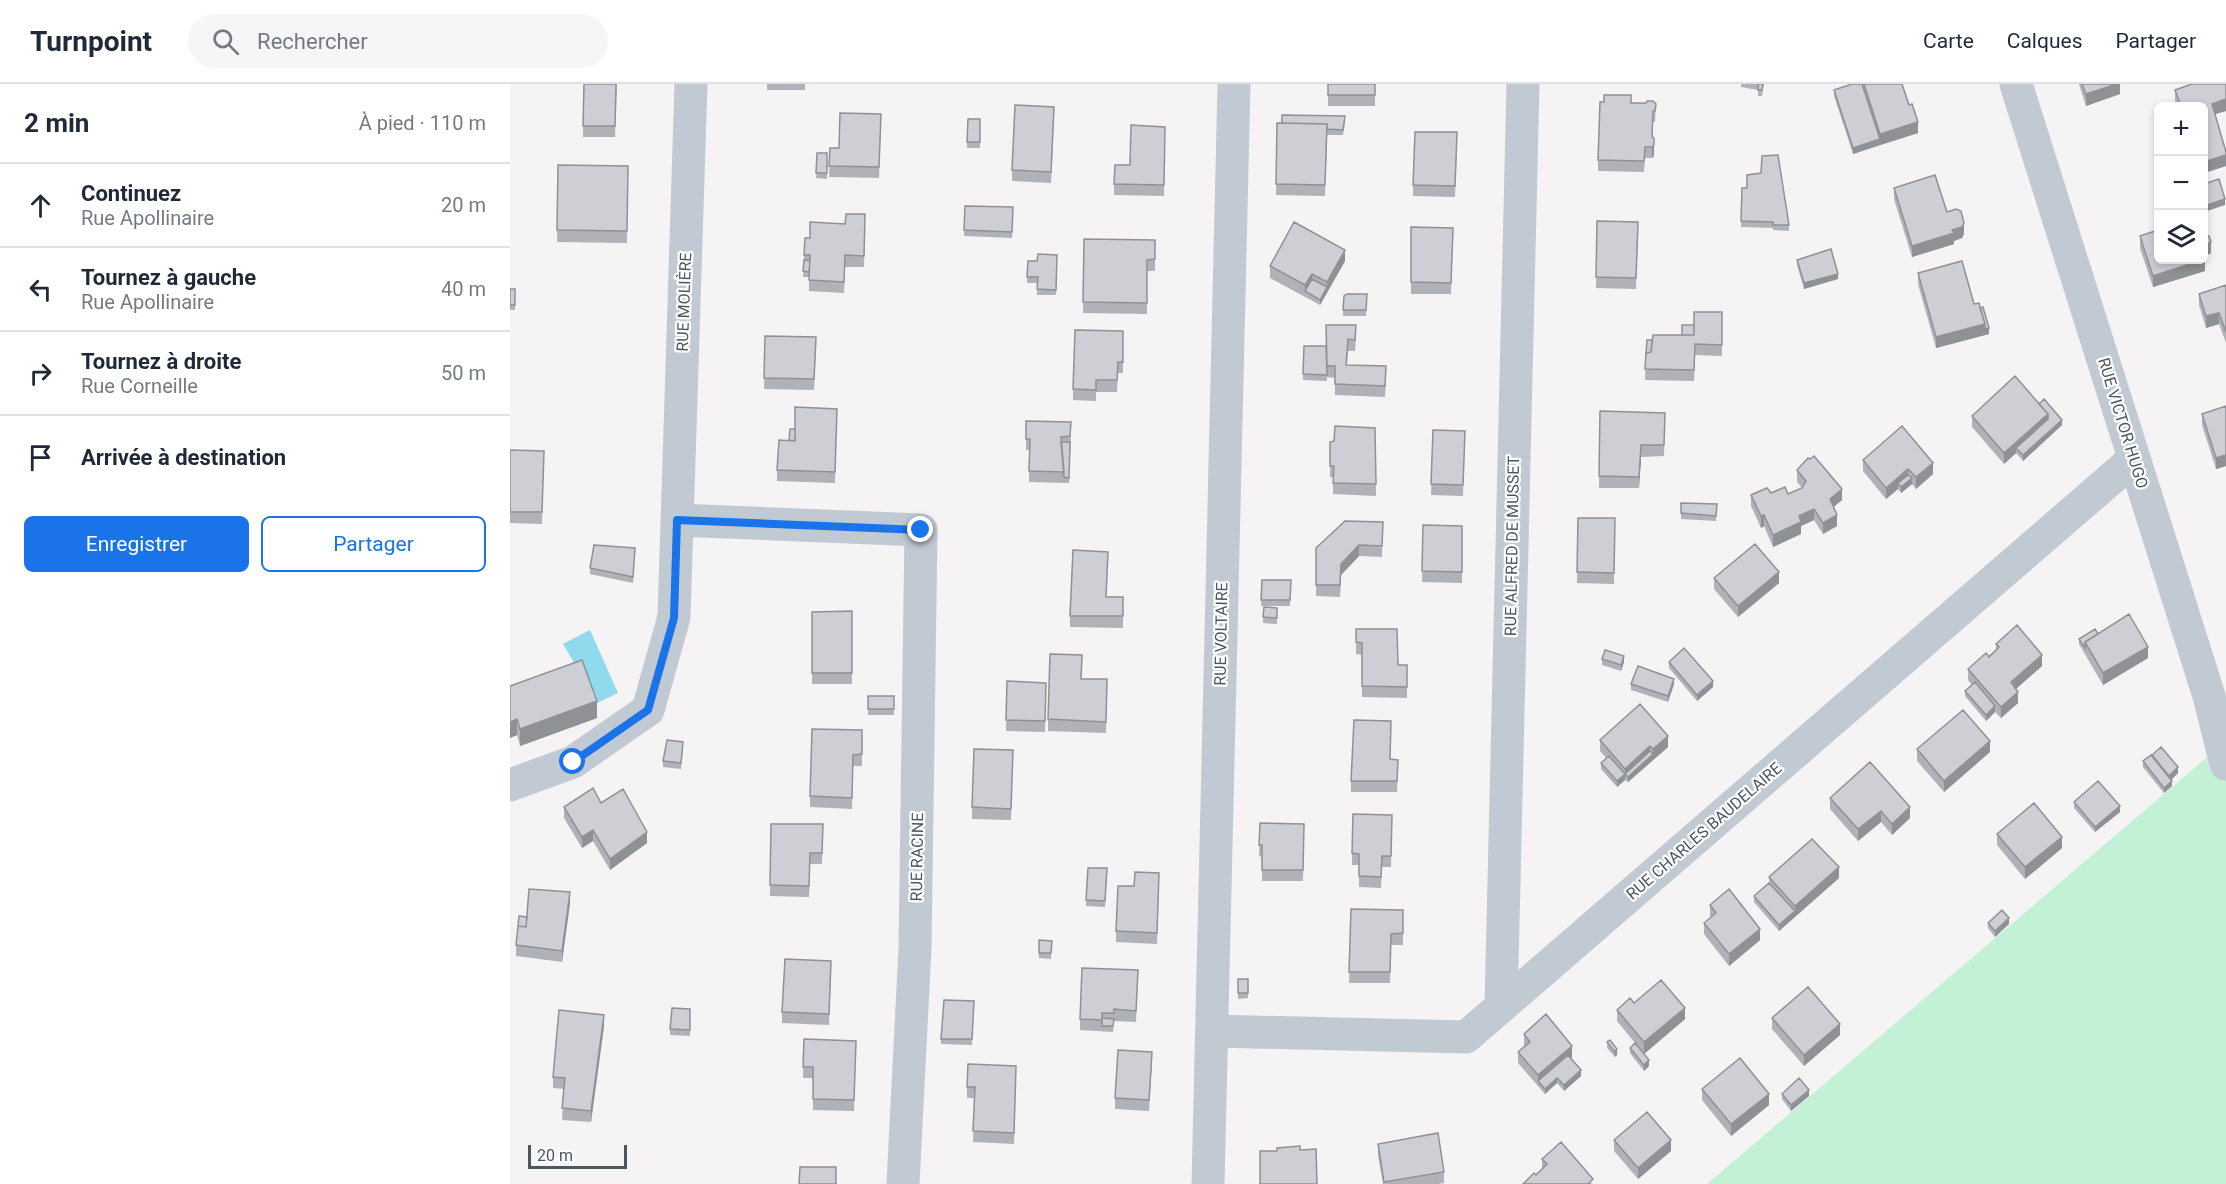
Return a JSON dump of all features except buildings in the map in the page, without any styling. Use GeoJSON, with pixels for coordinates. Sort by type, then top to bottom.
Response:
{"type":"FeatureCollection","features":[{"type":"Feature","properties":{"kind":"street","name":"RUE MOLIÈRE"},"geometry":{"type":"LineString","coordinates":[[510,785],[573,762],[648,710],[674,618],[691,84]]}},
{"type":"Feature","properties":{"kind":"street","name":"RUE VOLTAIRE"},"geometry":{"type":"LineString","coordinates":[[1208,1184],[1234,84]]}},
{"type":"Feature","properties":{"kind":"street","name":"RUE ALFRED DE MUSSET"},"geometry":{"type":"LineString","coordinates":[[1501,1007],[1523,84]]}},
{"type":"Feature","properties":{"kind":"street","name":"RUE VICTOR HUGO"},"geometry":{"type":"LineString","coordinates":[[2016,84],[2209,696],[2226,764]]}},
{"type":"Feature","properties":{"kind":"street","name":"RUE CHARLES BAUDELAIRE"},"geometry":{"type":"LineString","coordinates":[[1213,1031],[1466,1037],[2134,459]]}},
{"type":"Feature","properties":{"kind":"street","name":"RUE RACINE"},"geometry":{"type":"LineString","coordinates":[[677,520],[921,530],[915,948],[903,1184]]}},
{"type":"Feature","properties":{"kind":"green space"},"geometry":{"type":"Polygon","coordinates":[[[2226,741],[2226,1184],[1707,1184],[2226,741]]]}},
{"type":"Feature","properties":{"kind":"water"},"geometry":{"type":"Polygon","coordinates":[[[590,630],[618,693],[593,705],[582,676],[563,644],[590,630]]]}},
{"type":"Feature","properties":{"kind":"route"},"geometry":{"type":"LineString","coordinates":[[573,762],[648,710],[674,618],[677,520],[921,530]]}}]}
